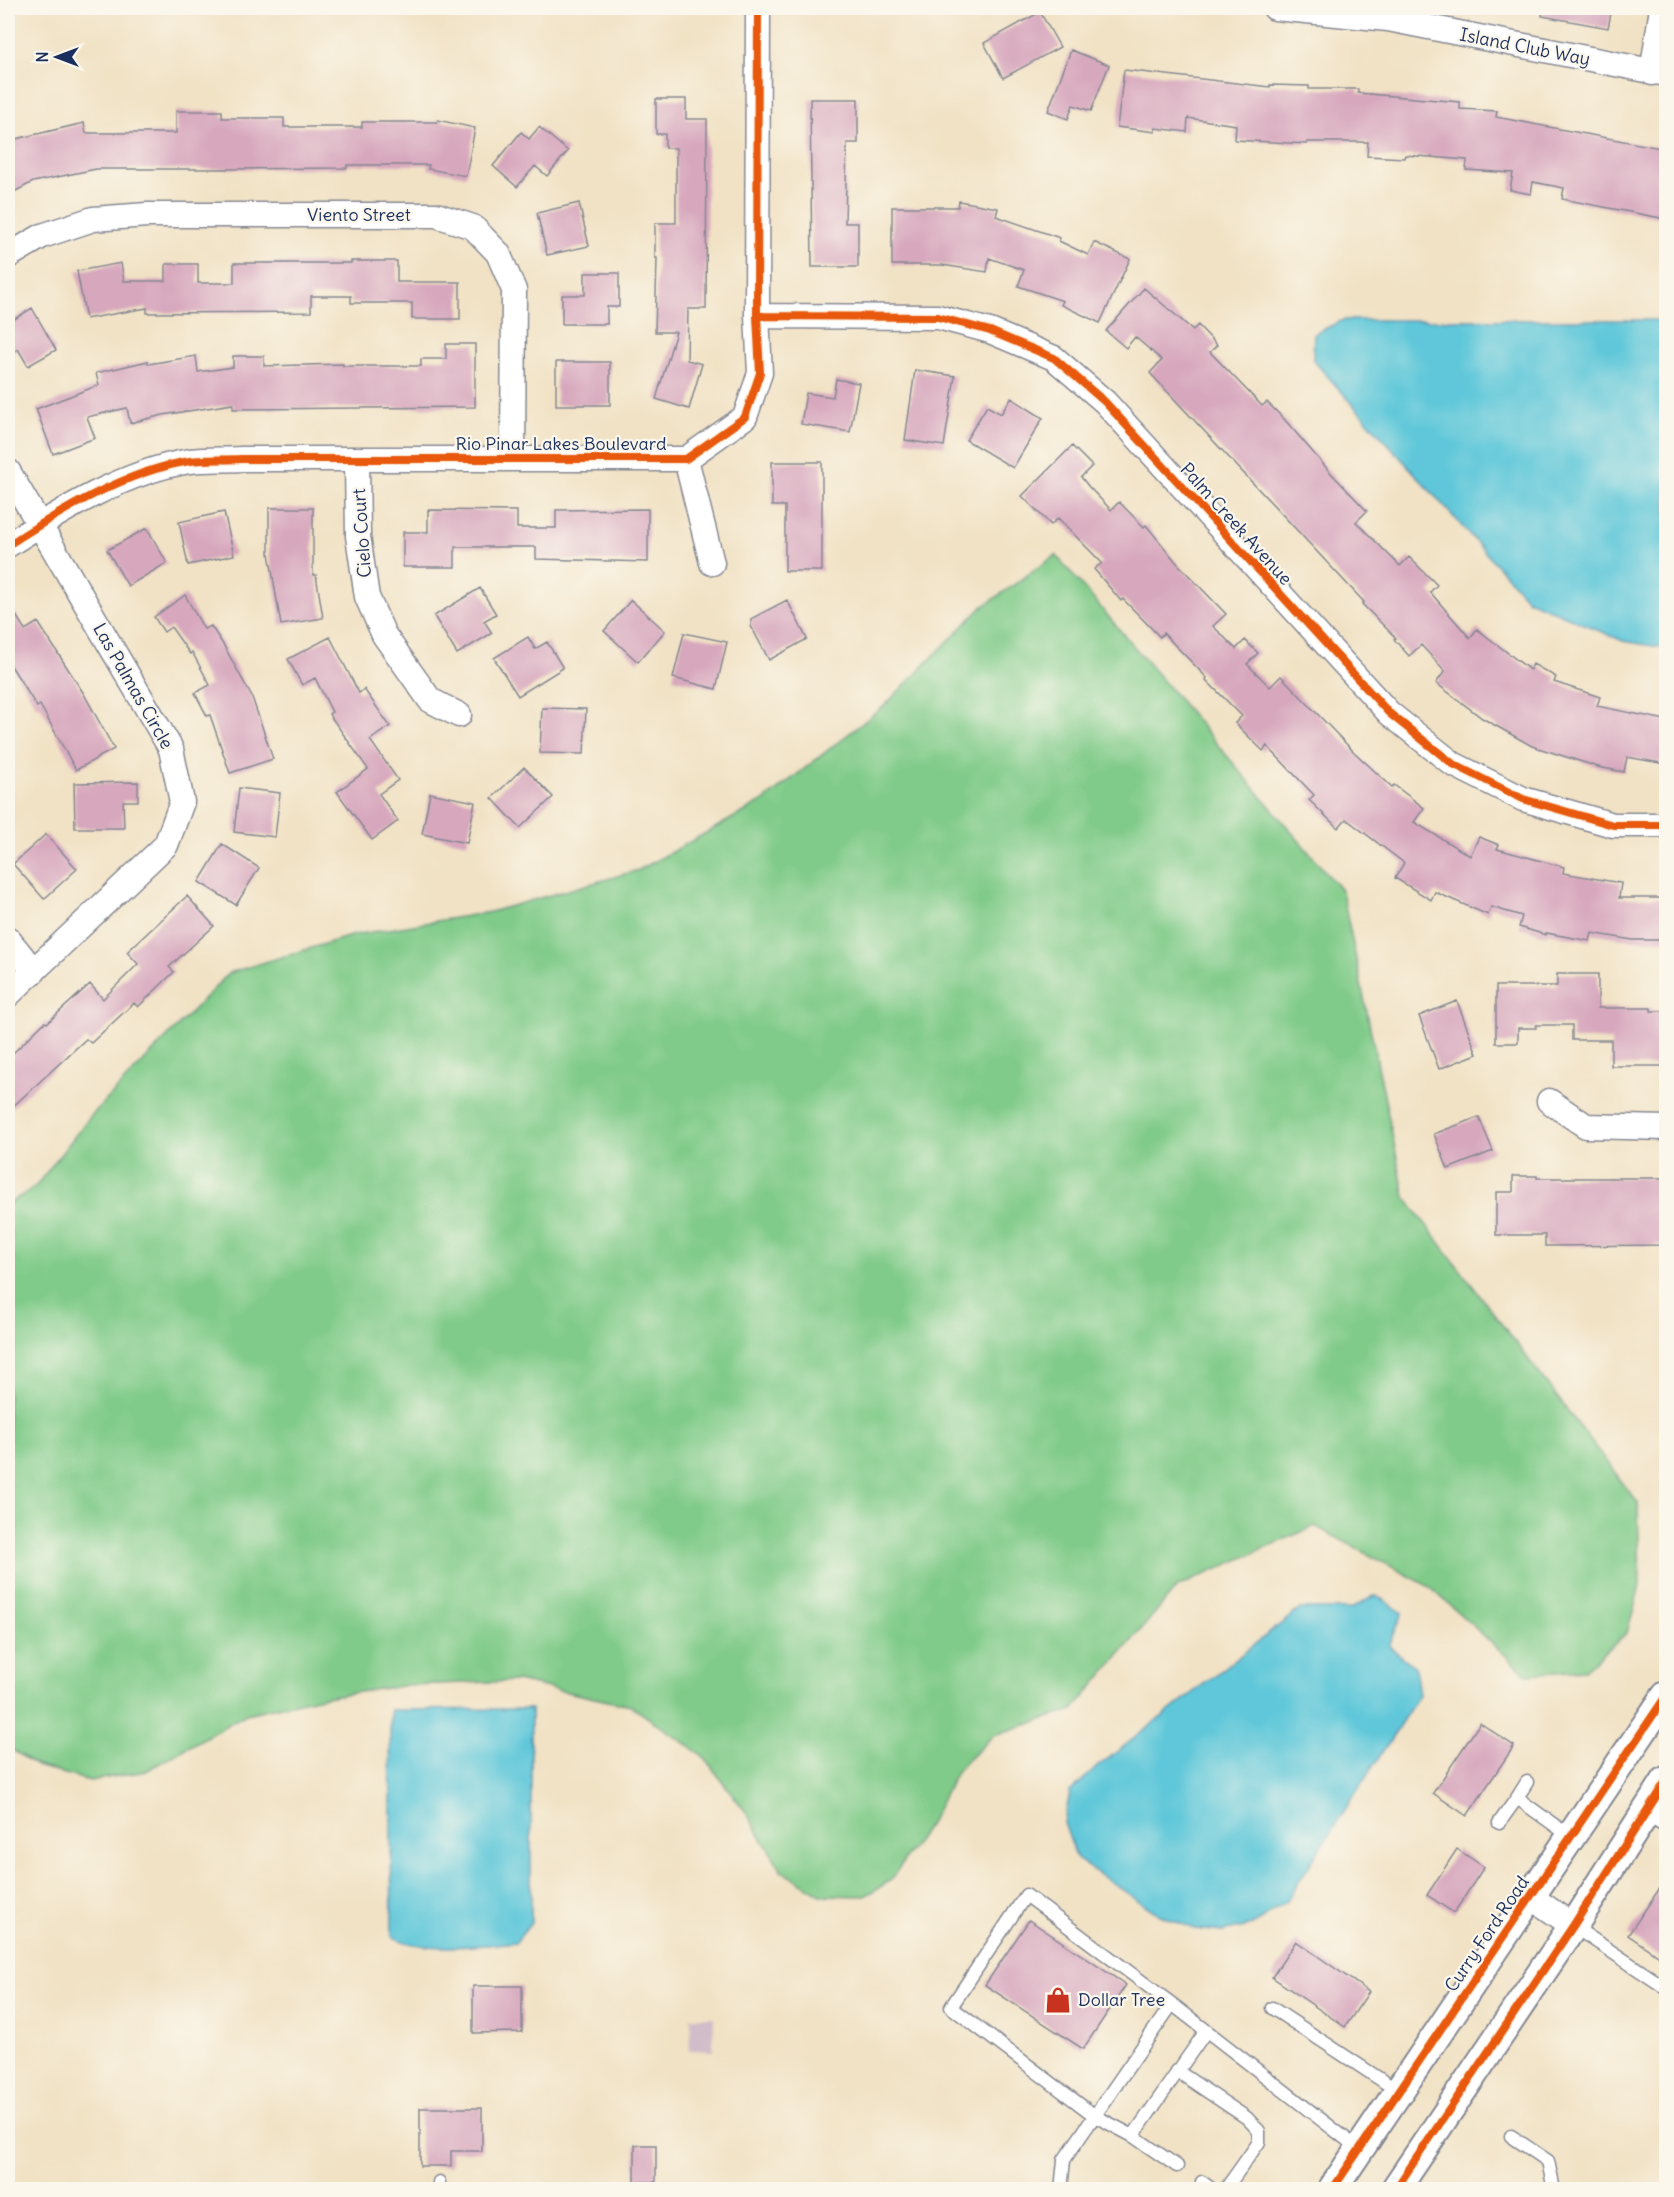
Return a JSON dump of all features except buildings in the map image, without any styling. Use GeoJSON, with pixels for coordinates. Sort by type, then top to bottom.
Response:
{"type":"FeatureCollection","features":[{"type":"Feature","properties":{"kind":"street","name":"Rio Pinar Lakes Boulevard"},"geometry":{"type":"LineString","coordinates":[[8,545],[38,525],[126,479],[190,461],[686,459],[745,417],[760,374],[757,316],[758,8]]}},
{"type":"Feature","properties":{"kind":"street","name":"Island Club Way"},"geometry":{"type":"LineString","coordinates":[[1275,8],[1388,14],[1659,73]]}},
{"type":"Feature","properties":{"kind":"street"},"geometry":{"type":"LineString","coordinates":[[1659,73],[1662,8]]}},
{"type":"Feature","properties":{"kind":"street","name":"Viento Street"},"geometry":{"type":"LineString","coordinates":[[8,256],[42,236],[93,219],[147,215],[436,215],[473,228],[498,253],[514,290],[513,458]]}},
{"type":"Feature","properties":{"kind":"street","name":"Palm Creek Avenue"},"geometry":{"type":"LineString","coordinates":[[757,316],[938,317],[990,331],[1054,358],[1105,402],[1389,713],[1453,764],[1524,799],[1613,825],[1666,825]]}},
{"type":"Feature","properties":{"kind":"street"},"geometry":{"type":"LineString","coordinates":[[686,459],[711,563]]}},
{"type":"Feature","properties":{"kind":"street","name":"Cielo Court"},"geometry":{"type":"LineString","coordinates":[[357,460],[358,536],[367,597],[384,635],[430,700],[459,715]]}},
{"type":"Feature","properties":{"kind":"street","name":"Las Palmas Circle"},"geometry":{"type":"LineString","coordinates":[[8,471],[171,749],[182,802],[166,845],[8,995]]}},
{"type":"Feature","properties":{"kind":"street"},"geometry":{"type":"LineString","coordinates":[[8,939],[34,971]]}},
{"type":"Feature","properties":{"kind":"street"},"geometry":{"type":"LineString","coordinates":[[1549,1101],[1586,1126],[1666,1128]]}},
{"type":"Feature","properties":{"kind":"street","name":"Curry Ford Road"},"geometry":{"type":"LineString","coordinates":[[1332,2190],[1666,1696]]}},
{"type":"Feature","properties":{"kind":"street"},"geometry":{"type":"LineString","coordinates":[[1395,2190],[1573,1926],[1656,1820],[1666,1781]]}},
{"type":"Feature","properties":{"kind":"street"},"geometry":{"type":"LineString","coordinates":[[1530,1896],[1573,1926]]}},
{"type":"Feature","properties":{"kind":"lane"},"geometry":{"type":"LineString","coordinates":[[1499,1823],[1527,1782]]}},
{"type":"Feature","properties":{"kind":"lane"},"geometry":{"type":"LineString","coordinates":[[1516,1798],[1571,1837]]}},
{"type":"Feature","properties":{"kind":"lane"},"geometry":{"type":"LineString","coordinates":[[1177,2166],[1132,2136],[1095,2116],[951,2007],[1026,1895],[1172,2004],[1359,2149]]}},
{"type":"Feature","properties":{"kind":"lane"},"geometry":{"type":"LineString","coordinates":[[1573,1926],[1666,1988]]}},
{"type":"Feature","properties":{"kind":"lane"},"geometry":{"type":"LineString","coordinates":[[1061,2190],[1064,2160],[1172,2004]]}},
{"type":"Feature","properties":{"kind":"lane"},"geometry":{"type":"LineString","coordinates":[[1272,2008],[1398,2091]]}},
{"type":"Feature","properties":{"kind":"lane"},"geometry":{"type":"LineString","coordinates":[[1132,2136],[1206,2031]]}},
{"type":"Feature","properties":{"kind":"lane"},"geometry":{"type":"LineString","coordinates":[[1177,2071],[1247,2118],[1259,2131],[1259,2142],[1225,2190]]}},
{"type":"Feature","properties":{"kind":"lane"},"geometry":{"type":"LineString","coordinates":[[1511,2136],[1548,2162],[1554,2190]]}},
{"type":"Feature","properties":{"kind":"shaded area"},"geometry":{"type":"Polygon","coordinates":[[[691,2017],[714,2017],[713,2051],[689,2050],[691,2017]]]}},
{"type":"Feature","properties":{"kind":"green space"},"geometry":{"type":"Polygon","coordinates":[[[1056,555],[1342,891],[1405,1197],[1638,1503],[1640,1585],[1627,1633],[1584,1670],[1526,1674],[1430,1587],[1315,1526],[1177,1587],[1073,1710],[994,1735],[957,1770],[931,1821],[890,1881],[865,1896],[821,1895],[782,1871],[746,1812],[703,1756],[631,1706],[517,1681],[408,1685],[317,1698],[246,1714],[146,1771],[90,1781],[37,1766],[8,1747],[8,1204],[35,1187],[89,1118],[229,973],[354,935],[490,912],[639,870],[762,802],[884,706],[981,608],[1056,555]]]}},
{"type":"Feature","properties":{"kind":"water"},"geometry":{"type":"Polygon","coordinates":[[[1343,320],[1666,320],[1666,648],[1623,641],[1528,600],[1313,360],[1314,334],[1343,320]]]}},
{"type":"Feature","properties":{"kind":"water"},"geometry":{"type":"Polygon","coordinates":[[[1376,1595],[1403,1613],[1389,1646],[1415,1667],[1419,1695],[1287,1900],[1256,1924],[1223,1932],[1195,1929],[1160,1915],[1077,1859],[1064,1823],[1070,1792],[1096,1768],[1300,1609],[1351,1609],[1376,1595]]]}},
{"type":"Feature","properties":{"kind":"water"},"geometry":{"type":"Polygon","coordinates":[[[531,1709],[531,1923],[516,1942],[486,1945],[434,1947],[404,1942],[392,1936],[390,1710],[531,1709]]]}},
{"type":"Feature","properties":{"kind":"cycle path"},"geometry":{"type":"LineString","coordinates":[[8,545],[95,494],[142,473],[190,461],[686,459],[745,417],[760,373],[757,316],[758,8]]}},
{"type":"Feature","properties":{"kind":"cycle path"},"geometry":{"type":"LineString","coordinates":[[757,316],[938,317],[990,331],[1054,358],[1105,402],[1389,713],[1453,764],[1523,799],[1613,825],[1666,825]]}},
{"type":"Feature","properties":{"kind":"cycle path"},"geometry":{"type":"LineString","coordinates":[[1332,2190],[1666,1696]]}},
{"type":"Feature","properties":{"kind":"cycle path"},"geometry":{"type":"LineString","coordinates":[[1395,2190],[1573,1926],[1666,1781]]}},
{"type":"Feature","properties":{"kind":"place","name":"Dollar Tree"},"geometry":{"type":"Point","coordinates":[1058,2000]}}]}
